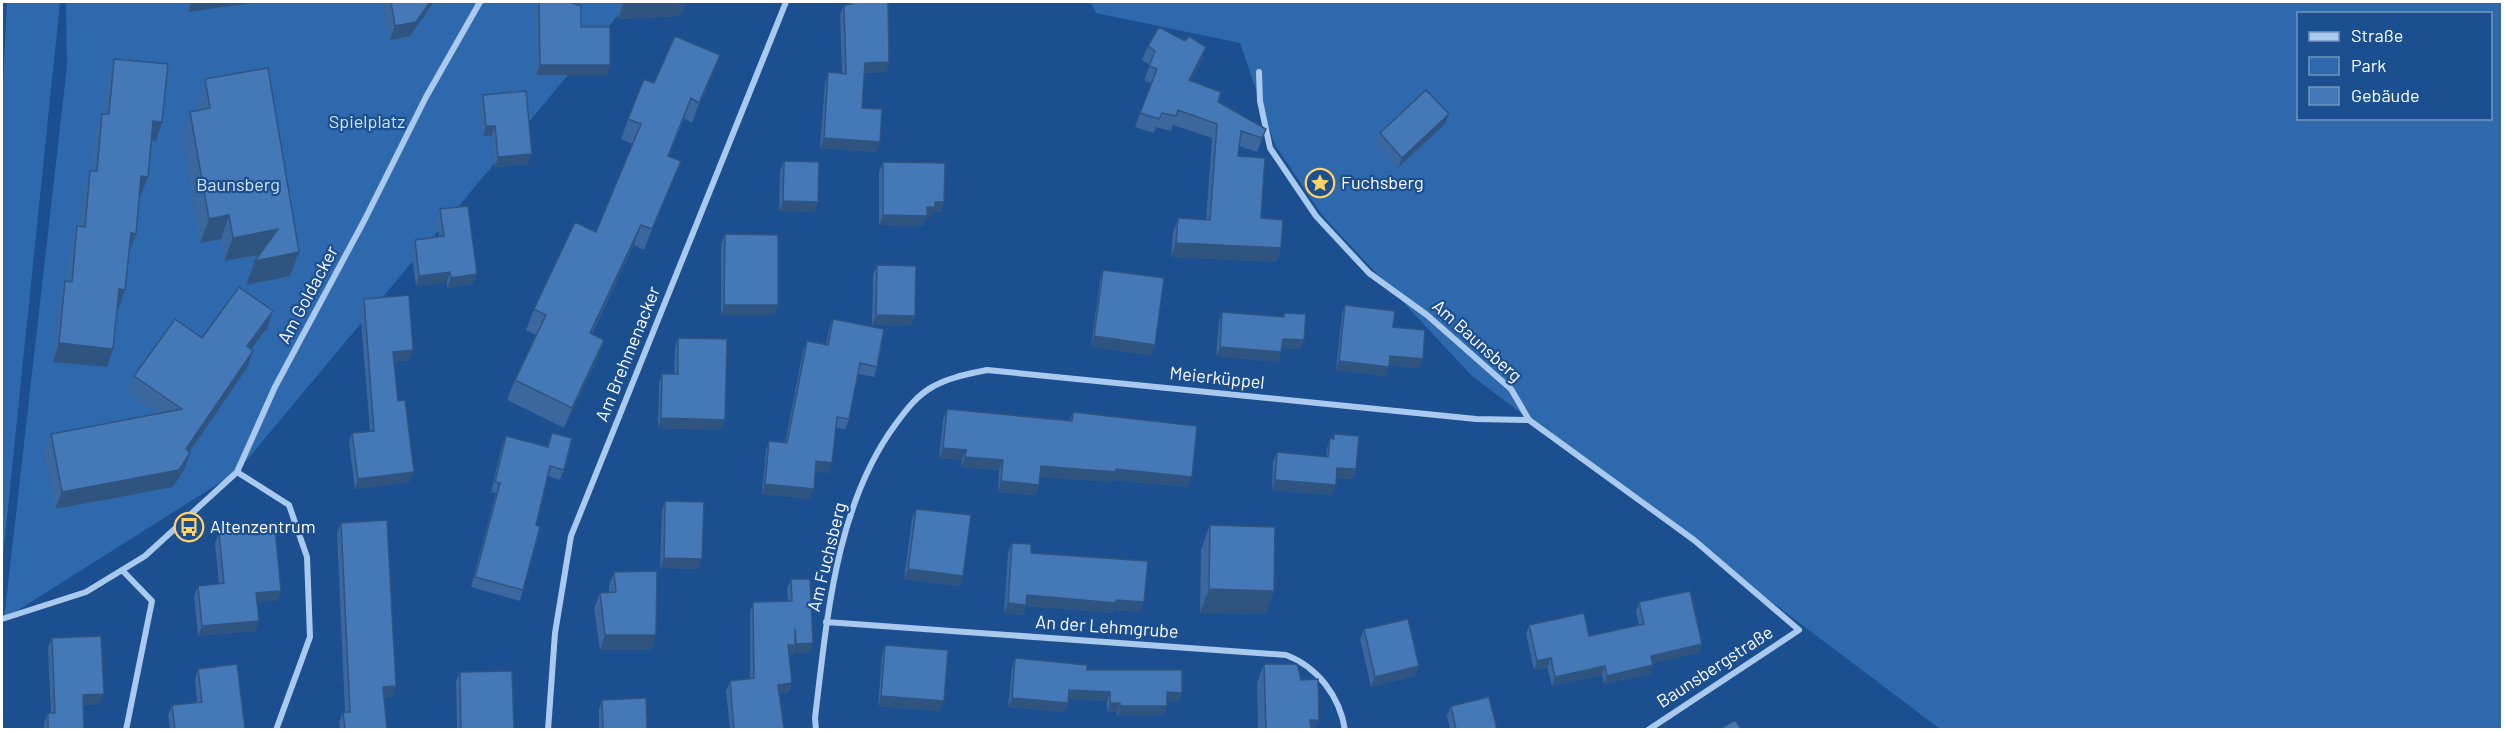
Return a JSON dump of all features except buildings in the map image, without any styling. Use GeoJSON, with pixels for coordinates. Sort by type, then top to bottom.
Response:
{"type":"FeatureCollection","features":[{"type":"Feature","properties":{"kind":"street","name":"Am Goldacker"},"geometry":{"type":"LineString","coordinates":[[2,619],[86,592],[146,556],[237,472],[275,387],[323,299],[426,97],[480,2]]}},
{"type":"Feature","properties":{"kind":"street","name":"Am Brehmenacker"},"geometry":{"type":"LineString","coordinates":[[548,729],[555,633],[571,536],[786,2]]}},
{"type":"Feature","properties":{"kind":"street","name":"Am Baunsberg"},"geometry":{"type":"LineString","coordinates":[[1259,72],[1260,101],[1270,148],[1316,216],[1369,273],[1427,315],[1511,389],[1529,420],[1694,540],[1799,630]]}},
{"type":"Feature","properties":{"kind":"street","name":"Meierküppel"},"geometry":{"type":"LineString","coordinates":[[910,405],[934,386],[962,375],[987,370],[1476,419],[1529,420]]}},
{"type":"Feature","properties":{"kind":"street","name":"Am Fuchsberg"},"geometry":{"type":"LineString","coordinates":[[816,729],[815,718],[826,622],[844,537],[879,447],[910,405]]}},
{"type":"Feature","properties":{"kind":"street"},"geometry":{"type":"LineString","coordinates":[[237,472],[289,505],[307,557],[310,637],[276,729]]}},
{"type":"Feature","properties":{"kind":"street"},"geometry":{"type":"LineString","coordinates":[[122,570],[152,601],[126,729]]}},
{"type":"Feature","properties":{"kind":"street","name":"An der Lehmgrube"},"geometry":{"type":"LineString","coordinates":[[826,622],[1286,655],[1301,661],[1323,681],[1337,700],[1345,729]]}},
{"type":"Feature","properties":{"kind":"street","name":"Baunsbergstraße"},"geometry":{"type":"LineString","coordinates":[[1648,729],[1799,630]]}},
{"type":"Feature","properties":{"kind":"green space"},"geometry":{"type":"Polygon","coordinates":[[[7,2],[60,2],[2,566],[2,103],[7,2]]]}},
{"type":"Feature","properties":{"kind":"green space","name":"Baunsberg"},"geometry":{"type":"Polygon","coordinates":[[[66,2],[629,2],[237,472],[4,619],[67,66],[66,2]]]}},
{"type":"Feature","properties":{"kind":"green space"},"geometry":{"type":"Polygon","coordinates":[[[1091,2],[2502,2],[2502,729],[1940,729],[1472,376],[1322,215],[1275,145],[1240,43],[1096,13],[1091,2]]]}},
{"type":"Feature","properties":{"kind":"place","name":"Fuchsberg"},"geometry":{"type":"Point","coordinates":[1320,183]}},
{"type":"Feature","properties":{"kind":"place","name":"Altenzentrum"},"geometry":{"type":"Point","coordinates":[189,527]}},
{"type":"Feature","properties":{"kind":"park label","name":"Spielplatz"},"geometry":{"type":"Point","coordinates":[367,122]}}]}
